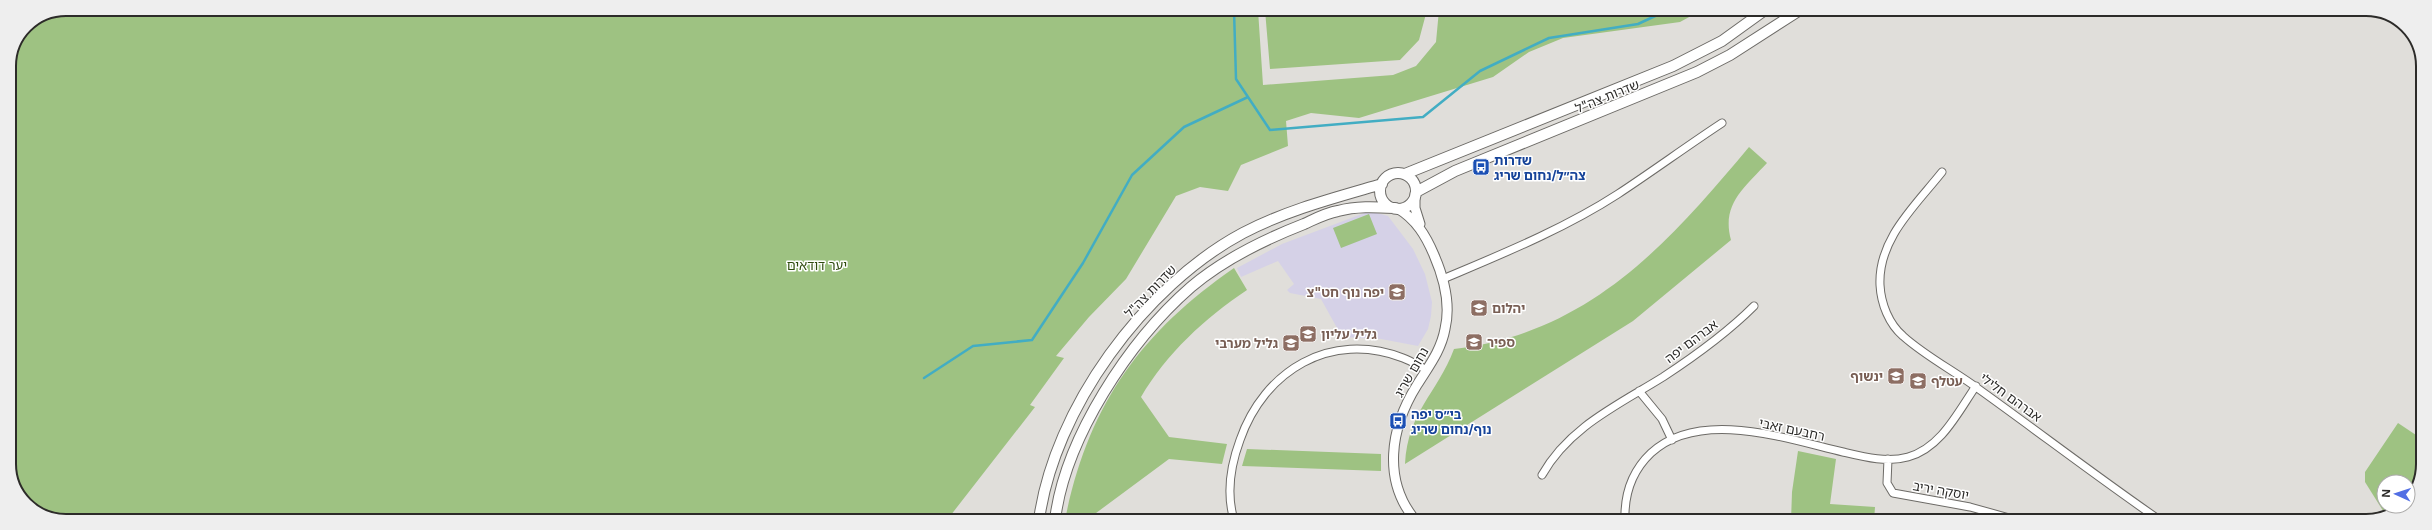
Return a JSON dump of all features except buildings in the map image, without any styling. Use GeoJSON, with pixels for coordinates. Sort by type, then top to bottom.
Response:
{"type":"FeatureCollection","features":[{"type":"Feature","properties":{"kind":"main road","name":"שדרות צה\"ל"},"geometry":{"type":"LineString","coordinates":[[1405,174],[1673,66],[1722,41],[1757,16]]}},
{"type":"Feature","properties":{"kind":"main road","name":"שדרות צה\"ל"},"geometry":{"type":"LineString","coordinates":[[1416,193],[1455,171],[1697,72],[1730,55],[1791,16]]}},
{"type":"Feature","properties":{"kind":"main road"},"geometry":{"type":"LineString","coordinates":[[1391,174],[1405,174],[1413,181],[1416,193],[1408,205],[1396,208],[1384,200],[1381,193],[1382,184],[1391,174]]}},
{"type":"Feature","properties":{"kind":"main road","name":"שדרות צה\"ל"},"geometry":{"type":"LineString","coordinates":[[1041,514],[1056,454],[1087,390],[1130,330],[1180,276],[1221,246],[1262,224],[1327,199],[1382,184]]}},
{"type":"Feature","properties":{"kind":"main road","name":"שדרות צה\"ל"},"geometry":{"type":"LineString","coordinates":[[1057,514],[1071,459],[1098,404],[1142,340],[1190,288],[1249,248],[1336,211],[1365,207],[1396,208]]}},
{"type":"Feature","properties":{"kind":"street"},"geometry":{"type":"LineString","coordinates":[[1443,279],[1532,240],[1586,213],[1618,194],[1722,123]]}},
{"type":"Feature","properties":{"kind":"street","name":"אברהם חלילי"},"geometry":{"type":"LineString","coordinates":[[1942,172],[1893,233],[1882,259],[1880,286],[1887,313],[1903,336],[1976,386],[2151,514]]}},
{"type":"Feature","properties":{"kind":"street","name":"נחום שריג"},"geometry":{"type":"LineString","coordinates":[[1411,514],[1402,501],[1397,489],[1394,476],[1394,448],[1406,407],[1436,356],[1446,328],[1447,301],[1443,279],[1415,212],[1416,193]]}},
{"type":"Feature","properties":{"kind":"street","name":"נחום שריג"},"geometry":{"type":"LineString","coordinates":[[1396,208],[1410,217],[1424,235]]}},
{"type":"Feature","properties":{"kind":"street","name":"אברהם יפה"},"geometry":{"type":"LineString","coordinates":[[1542,475],[1556,454],[1573,435],[1604,412],[1701,350],[1754,306]]}},
{"type":"Feature","properties":{"kind":"street"},"geometry":{"type":"LineString","coordinates":[[1233,514],[1230,500],[1231,471],[1244,428],[1257,404],[1272,385],[1290,370],[1309,359],[1330,352],[1353,350],[1378,352],[1403,358],[1427,370]]}},
{"type":"Feature","properties":{"kind":"street","name":"רחבעם זאבי"},"geometry":{"type":"LineString","coordinates":[[1626,514],[1628,490],[1634,474],[1652,452],[1672,440],[1690,433],[1710,430],[1733,430],[1759,433],[1872,458],[1888,459],[1909,457],[1934,443],[1976,386]]}},
{"type":"Feature","properties":{"kind":"street"},"geometry":{"type":"LineString","coordinates":[[1639,391],[1662,419],[1672,440]]}},
{"type":"Feature","properties":{"kind":"street","name":"יוסקה יריב"},"geometry":{"type":"LineString","coordinates":[[1888,459],[1887,483],[1893,493],[1970,507],[1995,514]]}},
{"type":"Feature","properties":{"kind":"shaded area"},"geometry":{"type":"Polygon","coordinates":[[[1370,211],[1388,216],[1413,249],[1425,274],[1432,302],[1431,316],[1428,329],[1418,346],[1381,339],[1342,337],[1321,299],[1290,293],[1287,290],[1294,284],[1278,261],[1241,277],[1237,268],[1282,244],[1370,211]]]}},
{"type":"Feature","properties":{"kind":"green space","name":"יער דודאים"},"geometry":{"type":"Polygon","coordinates":[[[66,16],[1258,16],[1263,85],[1393,75],[1416,66],[1436,42],[1438,16],[1691,16],[1680,22],[1563,38],[1529,52],[1493,77],[1359,118],[1311,113],[1286,121],[1288,146],[1241,165],[1228,191],[1200,187],[1176,196],[1126,279],[1089,317],[1056,356],[1064,358],[1030,405],[1035,407],[952,514],[66,514],[50,511],[35,504],[24,492],[16,467],[16,66],[20,47],[24,38],[38,24],[56,17],[66,16]]]}},
{"type":"Feature","properties":{"kind":"green space"},"geometry":{"type":"Polygon","coordinates":[[[1266,16],[1425,16],[1419,40],[1400,60],[1270,69],[1266,16]]]}},
{"type":"Feature","properties":{"kind":"green space"},"geometry":{"type":"Polygon","coordinates":[[[1749,147],[1767,163],[1743,188],[1732,206],[1729,216],[1731,240],[1633,321],[1405,464],[1407,446],[1417,416],[1440,378],[1454,349],[1502,340],[1546,324],[1585,304],[1621,279],[1655,250],[1687,218],[1749,147]]]}},
{"type":"Feature","properties":{"kind":"green space"},"geometry":{"type":"Polygon","coordinates":[[[1369,214],[1377,234],[1341,248],[1333,228],[1369,214]]]}},
{"type":"Feature","properties":{"kind":"green space"},"geometry":{"type":"Polygon","coordinates":[[[1234,268],[1247,290],[1201,325],[1175,351],[1162,366],[1141,397],[1169,437],[1227,444],[1222,464],[1169,459],[1095,514],[1066,514],[1075,479],[1088,442],[1104,408],[1122,376],[1145,347],[1171,319],[1200,293],[1234,268]]]}},
{"type":"Feature","properties":{"kind":"green space"},"geometry":{"type":"Polygon","coordinates":[[[2398,423],[2416,435],[2415,474],[2376,474],[2376,500],[2365,482],[2365,472],[2398,423]]]}},
{"type":"Feature","properties":{"kind":"green space"},"geometry":{"type":"Polygon","coordinates":[[[1247,449],[1381,454],[1381,471],[1242,466],[1247,449]]]}},
{"type":"Feature","properties":{"kind":"green space"},"geometry":{"type":"Polygon","coordinates":[[[1798,451],[1836,459],[1830,504],[1875,507],[1874,514],[1791,514],[1792,492],[1798,451]]]}},
{"type":"Feature","properties":{"kind":"waterway"},"geometry":{"type":"LineString","coordinates":[[1234,16],[1236,79],[1270,130],[1423,117],[1480,71],[1549,38],[1638,24],[1655,16]]}},
{"type":"Feature","properties":{"kind":"waterway"},"geometry":{"type":"LineString","coordinates":[[924,378],[973,346],[1032,340],[1083,263],[1132,175],[1184,127],[1248,97]]}},
{"type":"Feature","properties":{"kind":"place","name":"שדרות צה״ל/נחום שריג"},"geometry":{"type":"Point","coordinates":[1481,167]}},
{"type":"Feature","properties":{"kind":"place","name":"יפה נוף חט\"צ"},"geometry":{"type":"Point","coordinates":[1397,292]}},
{"type":"Feature","properties":{"kind":"place","name":"יהלום"},"geometry":{"type":"Point","coordinates":[1479,308]}},
{"type":"Feature","properties":{"kind":"place","name":"גליל עליון"},"geometry":{"type":"Point","coordinates":[1308,334]}},
{"type":"Feature","properties":{"kind":"place","name":"ספיר"},"geometry":{"type":"Point","coordinates":[1474,342]}},
{"type":"Feature","properties":{"kind":"place","name":"גליל מערבי"},"geometry":{"type":"Point","coordinates":[1291,343]}},
{"type":"Feature","properties":{"kind":"place","name":"ינשוף"},"geometry":{"type":"Point","coordinates":[1896,376]}},
{"type":"Feature","properties":{"kind":"place","name":"עטלף"},"geometry":{"type":"Point","coordinates":[1918,381]}},
{"type":"Feature","properties":{"kind":"place","name":"בי״ס יפה נוף/נחום שריג"},"geometry":{"type":"Point","coordinates":[1398,421]}}]}
